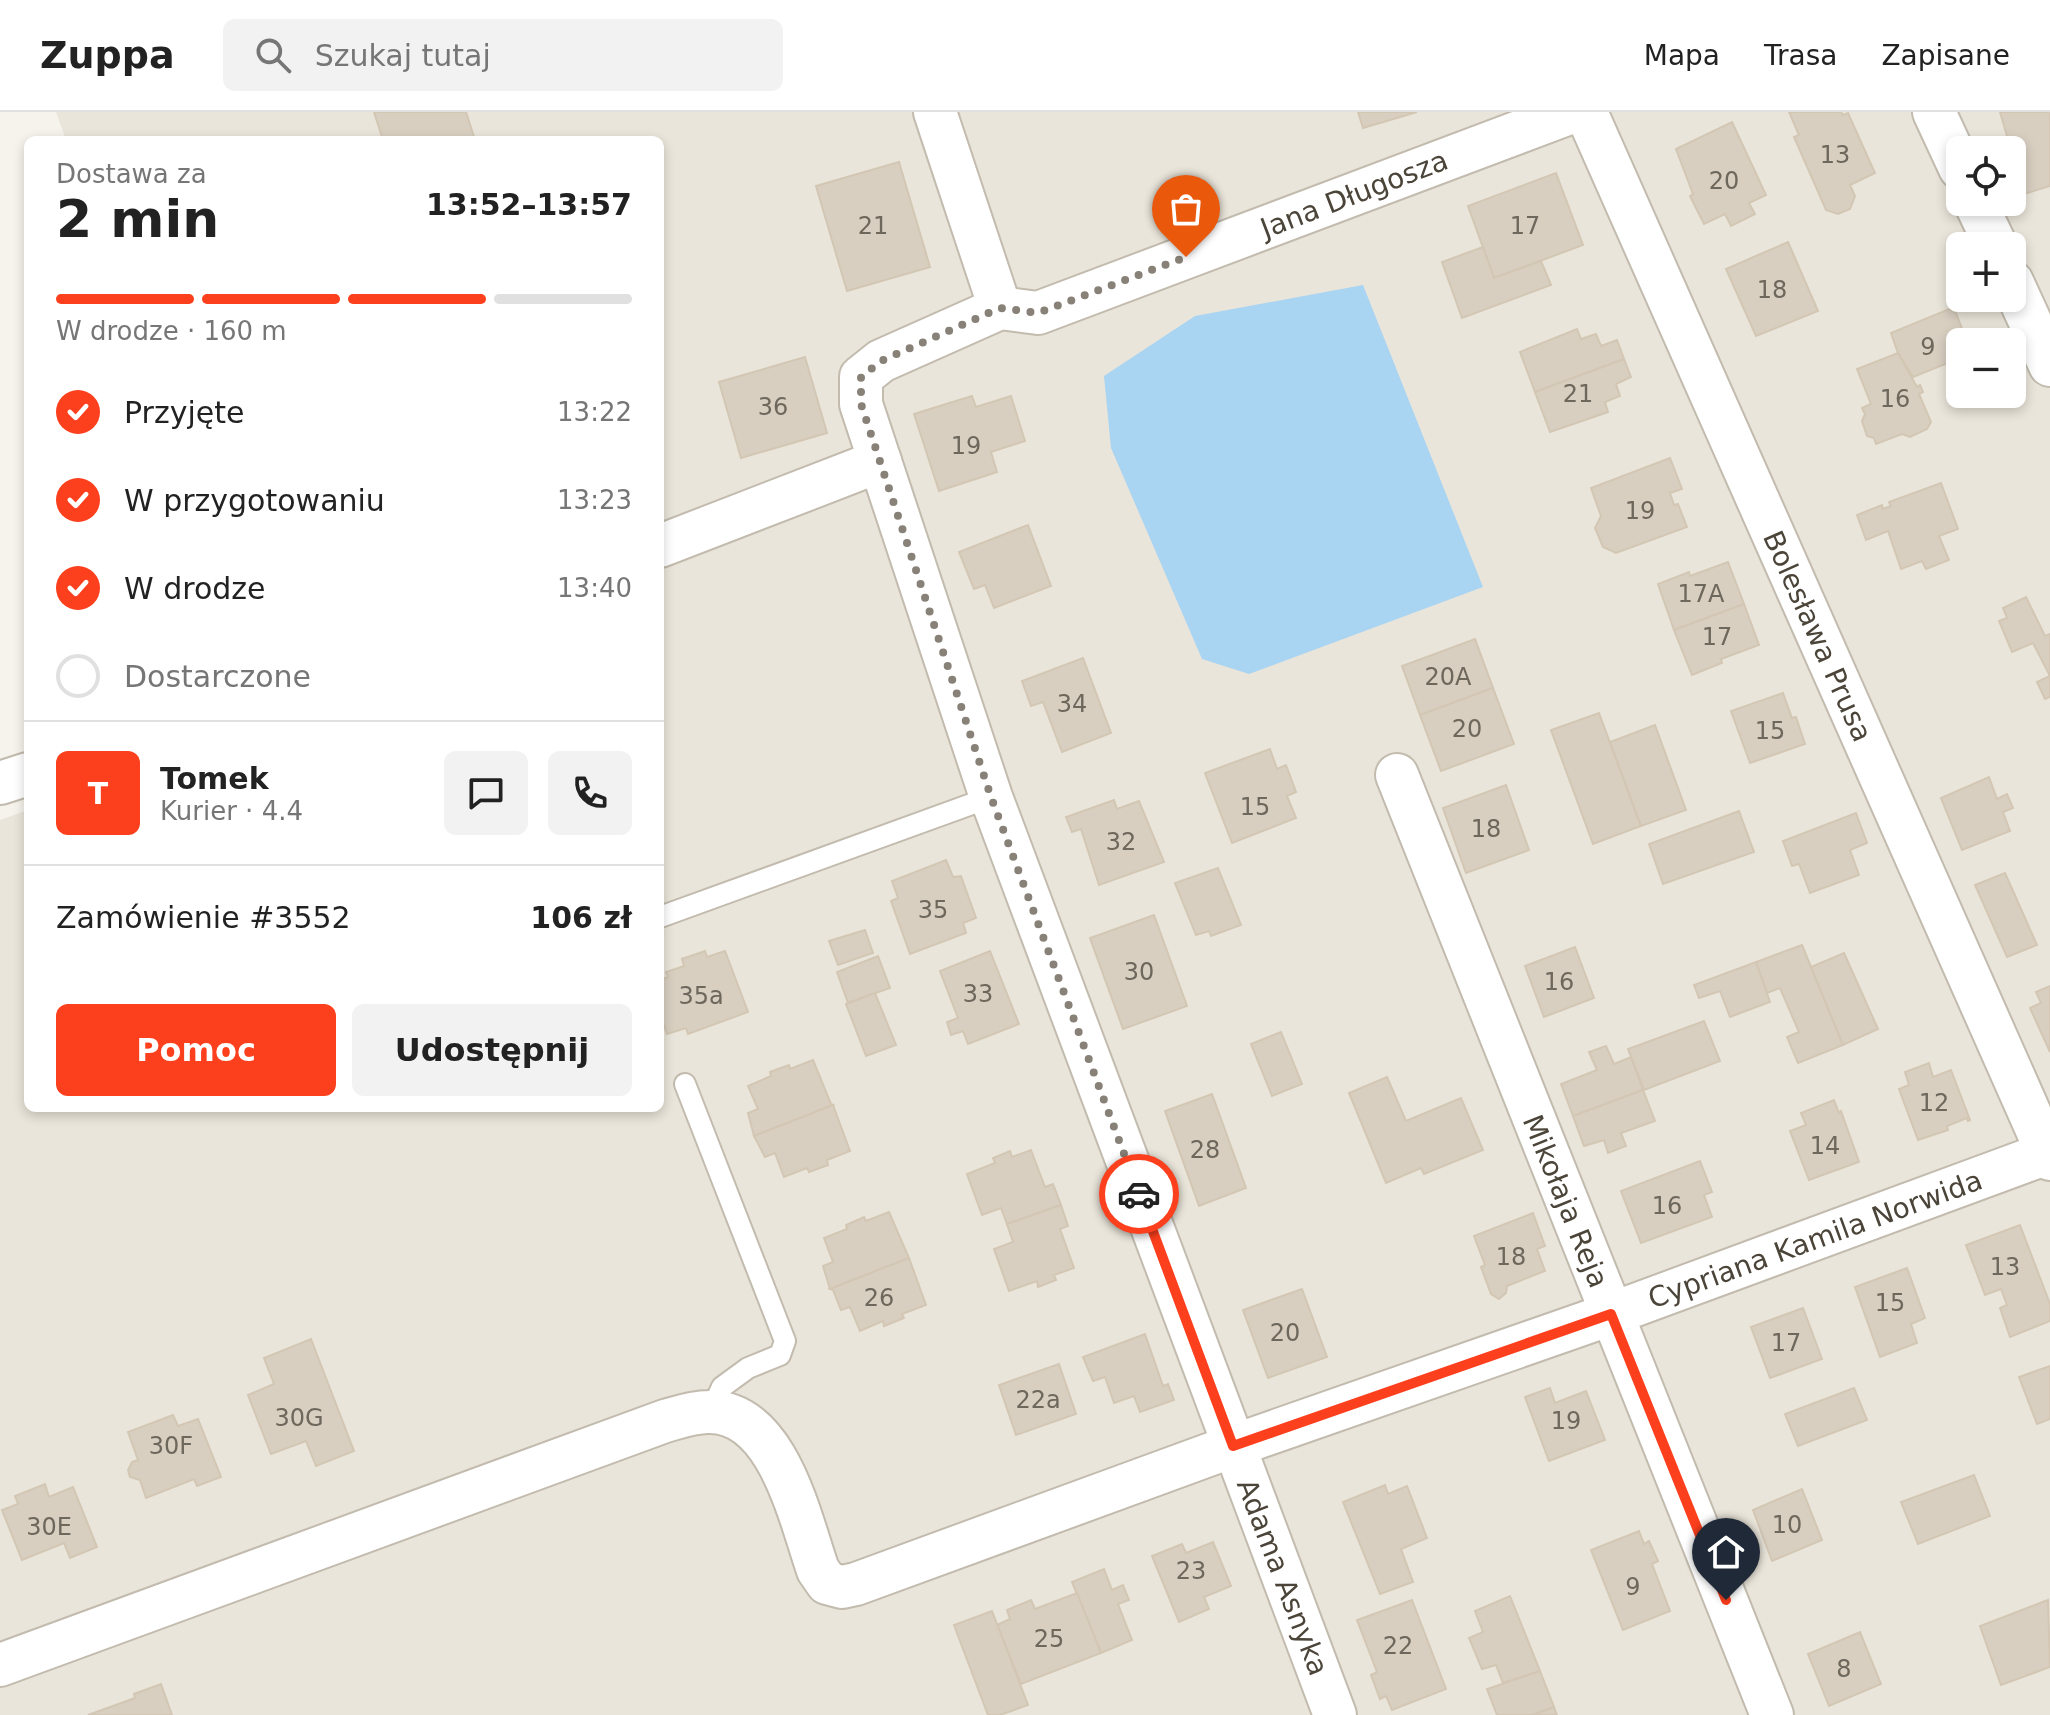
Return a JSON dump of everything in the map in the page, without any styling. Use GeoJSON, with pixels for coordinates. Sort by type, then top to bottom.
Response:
{"type":"FeatureCollection","features":[{"type":"Feature","properties":{"kind":"street"},"geometry":{"type":"LineString","coordinates":[[935,112],[1000,308]]}},
{"type":"Feature","properties":{"kind":"street","name":"Jana Długosza"},"geometry":{"type":"LineString","coordinates":[[1000,308],[1038,313],[1572,112]]}},
{"type":"Feature","properties":{"kind":"street","name":"Bolesława Prusa"},"geometry":{"type":"LineString","coordinates":[[1586,112],[2049,1155]]}},
{"type":"Feature","properties":{"kind":"street"},"geometry":{"type":"LineString","coordinates":[[1934,112],[1946,138]]}},
{"type":"Feature","properties":{"kind":"street","name":"Adama Asnyka"},"geometry":{"type":"LineString","coordinates":[[1000,308],[881,361],[861,377],[861,404],[991,797],[1335,1715]]}},
{"type":"Feature","properties":{"kind":"street"},"geometry":{"type":"LineString","coordinates":[[2026,312],[2050,365]]}},
{"type":"Feature","properties":{"kind":"street"},"geometry":{"type":"LineString","coordinates":[[664,544],[880,461]]}},
{"type":"Feature","properties":{"kind":"street"},"geometry":{"type":"LineString","coordinates":[[0,783],[24,775]]}},
{"type":"Feature","properties":{"kind":"street","name":"Mikołaja Reja"},"geometry":{"type":"LineString","coordinates":[[1397,775],[1772,1715]]}},
{"type":"Feature","properties":{"kind":"street","name":"Cypriana Kamila Norwida"},"geometry":{"type":"LineString","coordinates":[[711,1411],[742,1421],[760,1437],[781,1464],[818,1570],[827,1583],[842,1587],[2049,1155]]}},
{"type":"Feature","properties":{"kind":"street"},"geometry":{"type":"LineString","coordinates":[[0,1665],[665,1421],[711,1411]]}},
{"type":"Feature","properties":{"kind":"lane"},"geometry":{"type":"LineString","coordinates":[[664,916],[991,797]]}},
{"type":"Feature","properties":{"kind":"lane"},"geometry":{"type":"LineString","coordinates":[[685,1084],[785,1341],[780,1355],[748,1368],[722,1387],[711,1411]]}},
{"type":"Feature","properties":{"kind":"shaded area"},"geometry":{"type":"Polygon","coordinates":[[[56,112],[2050,112],[2050,1715],[0,1715],[0,820],[24,811],[24,1112],[664,1112],[664,136],[65,136],[56,112]]]}},
{"type":"Feature","properties":{"kind":"water"},"geometry":{"type":"Polygon","coordinates":[[[1363,285],[1483,587],[1249,674],[1202,659],[1111,448],[1104,376],[1195,316],[1363,285]]]}},
{"type":"Feature","properties":{"kind":"building"},"geometry":{"type":"Polygon","coordinates":[[[374,112],[466,112],[474,136],[382,136],[374,112]]]}},
{"type":"Feature","properties":{"kind":"building"},"geometry":{"type":"Polygon","coordinates":[[[1358,112],[1417,112],[1363,128],[1358,112]]]}},
{"type":"Feature","properties":{"kind":"building"},"geometry":{"type":"Polygon","coordinates":[[[1789,112],[1848,113],[1875,173],[1850,185],[1855,196],[1850,209],[1838,214],[1826,210],[1794,137],[1799,135],[1789,112]]]}},
{"type":"Feature","properties":{"kind":"building"},"geometry":{"type":"Polygon","coordinates":[[[2000,112],[2050,112],[2050,186],[2026,193],[2026,136],[2007,136],[2000,112]]]}},
{"type":"Feature","properties":{"kind":"building"},"geometry":{"type":"Polygon","coordinates":[[[1732,122],[1766,195],[1749,203],[1755,214],[1731,226],[1725,214],[1704,224],[1690,196],[1693,194],[1676,149],[1732,122]]]}},
{"type":"Feature","properties":{"kind":"building"},"geometry":{"type":"Polygon","coordinates":[[[899,162],[930,267],[847,291],[816,186],[899,162]]]}},
{"type":"Feature","properties":{"kind":"building"},"geometry":{"type":"Polygon","coordinates":[[[1556,173],[1583,245],[1494,278],[1468,206],[1556,173]]]}},
{"type":"Feature","properties":{"kind":"building"},"geometry":{"type":"Polygon","coordinates":[[[1788,242],[1818,311],[1756,336],[1726,269],[1788,242]]]}},
{"type":"Feature","properties":{"kind":"building"},"geometry":{"type":"Polygon","coordinates":[[[1483,247],[1494,278],[1541,261],[1551,285],[1462,318],[1442,262],[1483,247]]]}},
{"type":"Feature","properties":{"kind":"building"},"geometry":{"type":"Polygon","coordinates":[[[1946,310],[1956,313],[1962,328],[1946,328],[1946,364],[1913,377],[1898,353],[1891,333],[1946,310]]]}},
{"type":"Feature","properties":{"kind":"building"},"geometry":{"type":"Polygon","coordinates":[[[1577,329],[1581,339],[1596,334],[1601,346],[1617,340],[1624,359],[1535,392],[1520,352],[1577,329]]]}},
{"type":"Feature","properties":{"kind":"building"},"geometry":{"type":"Polygon","coordinates":[[[1898,353],[1917,387],[1920,385],[1923,392],[1919,394],[1931,422],[1927,429],[1910,437],[1902,434],[1876,444],[1874,438],[1867,436],[1862,421],[1865,414],[1862,408],[1871,404],[1857,369],[1898,353]]]}},
{"type":"Feature","properties":{"kind":"building"},"geometry":{"type":"Polygon","coordinates":[[[805,357],[827,433],[741,458],[719,382],[805,357]]]}},
{"type":"Feature","properties":{"kind":"building"},"geometry":{"type":"Polygon","coordinates":[[[1624,359],[1631,377],[1616,384],[1620,396],[1605,402],[1608,412],[1550,432],[1535,392],[1624,359]]]}},
{"type":"Feature","properties":{"kind":"building"},"geometry":{"type":"Polygon","coordinates":[[[972,396],[976,407],[1011,396],[1025,441],[991,452],[997,472],[939,491],[914,414],[972,396]]]}},
{"type":"Feature","properties":{"kind":"building"},"geometry":{"type":"Polygon","coordinates":[[[1670,458],[1682,489],[1670,493],[1687,527],[1616,553],[1603,547],[1595,528],[1601,516],[1591,488],[1670,458]]]}},
{"type":"Feature","properties":{"kind":"building"},"geometry":{"type":"Polygon","coordinates":[[[1941,483],[1958,529],[1939,536],[1949,560],[1926,569],[1922,561],[1901,569],[1888,531],[1866,540],[1857,515],[1882,505],[1883,509],[1891,506],[1889,502],[1941,483]]]}},
{"type":"Feature","properties":{"kind":"building"},"geometry":{"type":"Polygon","coordinates":[[[1028,525],[1051,586],[994,608],[985,585],[974,589],[959,552],[1028,525]]]}},
{"type":"Feature","properties":{"kind":"building"},"geometry":{"type":"Polygon","coordinates":[[[1728,562],[1744,604],[1674,630],[1658,584],[1728,562]]]}},
{"type":"Feature","properties":{"kind":"building"},"geometry":{"type":"Polygon","coordinates":[[[2026,597],[2045,636],[2050,634],[2050,676],[2033,643],[2012,652],[1999,621],[2007,618],[2003,608],[2026,597]]]}},
{"type":"Feature","properties":{"kind":"building"},"geometry":{"type":"Polygon","coordinates":[[[1744,604],[1759,645],[1721,659],[1722,663],[1692,675],[1674,630],[1744,604]]]}},
{"type":"Feature","properties":{"kind":"building"},"geometry":{"type":"Polygon","coordinates":[[[1475,639],[1493,688],[1420,715],[1402,666],[1475,639]]]}},
{"type":"Feature","properties":{"kind":"building"},"geometry":{"type":"Polygon","coordinates":[[[1083,658],[1111,733],[1062,752],[1043,702],[1031,706],[1022,681],[1083,658]]]}},
{"type":"Feature","properties":{"kind":"building"},"geometry":{"type":"Polygon","coordinates":[[[2050,676],[2050,697],[2045,699],[2037,682],[2050,676]]]}},
{"type":"Feature","properties":{"kind":"building"},"geometry":{"type":"Polygon","coordinates":[[[1493,688],[1514,744],[1441,771],[1420,715],[1493,688]]]}},
{"type":"Feature","properties":{"kind":"building"},"geometry":{"type":"Polygon","coordinates":[[[1783,693],[1792,718],[1796,717],[1805,744],[1750,763],[1731,711],[1783,693]]]}},
{"type":"Feature","properties":{"kind":"building"},"geometry":{"type":"Polygon","coordinates":[[[1599,713],[1641,826],[1593,844],[1551,730],[1599,713]]]}},
{"type":"Feature","properties":{"kind":"building"},"geometry":{"type":"Polygon","coordinates":[[[1655,725],[1686,810],[1641,826],[1610,742],[1655,725]]]}},
{"type":"Feature","properties":{"kind":"building"},"geometry":{"type":"Polygon","coordinates":[[[1270,749],[1277,769],[1286,765],[1296,792],[1287,796],[1296,818],[1232,843],[1205,773],[1270,749]]]}},
{"type":"Feature","properties":{"kind":"building"},"geometry":{"type":"Polygon","coordinates":[[[1989,777],[1997,799],[2007,794],[2013,808],[2003,812],[2010,831],[1962,850],[1941,798],[1989,777]]]}},
{"type":"Feature","properties":{"kind":"building"},"geometry":{"type":"Polygon","coordinates":[[[1506,785],[1529,850],[1466,873],[1443,808],[1506,785]]]}},
{"type":"Feature","properties":{"kind":"building"},"geometry":{"type":"Polygon","coordinates":[[[1114,800],[1117,809],[1139,801],[1164,862],[1099,885],[1081,829],[1072,832],[1066,817],[1114,800]]]}},
{"type":"Feature","properties":{"kind":"building"},"geometry":{"type":"Polygon","coordinates":[[[1739,811],[1754,852],[1663,884],[1649,844],[1739,811]]]}},
{"type":"Feature","properties":{"kind":"building"},"geometry":{"type":"Polygon","coordinates":[[[1856,813],[1867,843],[1850,850],[1859,875],[1810,893],[1799,864],[1792,866],[1783,841],[1856,813]]]}},
{"type":"Feature","properties":{"kind":"building"},"geometry":{"type":"Polygon","coordinates":[[[946,860],[953,877],[961,876],[976,918],[963,923],[966,933],[910,954],[891,901],[898,898],[892,881],[946,860]]]}},
{"type":"Feature","properties":{"kind":"building"},"geometry":{"type":"Polygon","coordinates":[[[1218,868],[1241,925],[1211,936],[1209,931],[1196,935],[1175,883],[1218,868]]]}},
{"type":"Feature","properties":{"kind":"building"},"geometry":{"type":"Polygon","coordinates":[[[2005,873],[2037,945],[2007,957],[1975,885],[2005,873]]]}},
{"type":"Feature","properties":{"kind":"building"},"geometry":{"type":"Polygon","coordinates":[[[1154,915],[1187,1006],[1123,1029],[1090,938],[1154,915]]]}},
{"type":"Feature","properties":{"kind":"building"},"geometry":{"type":"Polygon","coordinates":[[[865,930],[873,953],[838,965],[829,941],[865,930]]]}},
{"type":"Feature","properties":{"kind":"building"},"geometry":{"type":"Polygon","coordinates":[[[1802,945],[1843,1045],[1798,1063],[1787,1037],[1799,1032],[1780,988],[1767,993],[1756,962],[1802,945]]]}},
{"type":"Feature","properties":{"kind":"building"},"geometry":{"type":"Polygon","coordinates":[[[1575,947],[1594,998],[1544,1017],[1525,966],[1575,947]]]}},
{"type":"Feature","properties":{"kind":"building"},"geometry":{"type":"Polygon","coordinates":[[[705,951],[707,957],[725,951],[748,1012],[688,1034],[686,1028],[667,1034],[664,1025],[664,978],[668,977],[666,972],[684,966],[682,959],[705,951]]]}},
{"type":"Feature","properties":{"kind":"building"},"geometry":{"type":"Polygon","coordinates":[[[990,951],[1019,1024],[968,1044],[963,1031],[951,1035],[947,1022],[958,1018],[940,971],[990,951]]]}},
{"type":"Feature","properties":{"kind":"building"},"geometry":{"type":"Polygon","coordinates":[[[1844,953],[1878,1029],[1843,1045],[1811,967],[1844,953]]]}},
{"type":"Feature","properties":{"kind":"building"},"geometry":{"type":"Polygon","coordinates":[[[878,956],[890,988],[848,1003],[837,972],[878,956]]]}},
{"type":"Feature","properties":{"kind":"building"},"geometry":{"type":"Polygon","coordinates":[[[1756,962],[1770,1002],[1730,1017],[1720,991],[1699,998],[1694,985],[1756,962]]]}},
{"type":"Feature","properties":{"kind":"building"},"geometry":{"type":"Polygon","coordinates":[[[2050,986],[2050,1052],[2030,1008],[2041,1003],[2036,992],[2050,986]]]}},
{"type":"Feature","properties":{"kind":"building"},"geometry":{"type":"Polygon","coordinates":[[[875,993],[896,1045],[866,1056],[846,1004],[875,993]]]}},
{"type":"Feature","properties":{"kind":"building"},"geometry":{"type":"Polygon","coordinates":[[[1704,1021],[1720,1061],[1644,1090],[1628,1049],[1704,1021]]]}},
{"type":"Feature","properties":{"kind":"building"},"geometry":{"type":"Polygon","coordinates":[[[1281,1032],[1302,1084],[1272,1096],[1251,1044],[1281,1032]]]}},
{"type":"Feature","properties":{"kind":"building"},"geometry":{"type":"Polygon","coordinates":[[[1606,1046],[1614,1064],[1631,1057],[1643,1090],[1573,1116],[1561,1084],[1597,1070],[1589,1052],[1606,1046]]]}},
{"type":"Feature","properties":{"kind":"building"},"geometry":{"type":"Polygon","coordinates":[[[813,1060],[833,1105],[754,1136],[748,1113],[758,1109],[748,1086],[771,1076],[770,1072],[789,1065],[790,1069],[813,1060]]]}},
{"type":"Feature","properties":{"kind":"building"},"geometry":{"type":"Polygon","coordinates":[[[1929,1063],[1933,1077],[1951,1070],[1970,1120],[1967,1118],[1947,1126],[1948,1130],[1918,1140],[1899,1089],[1909,1085],[1905,1072],[1929,1063]]]}},
{"type":"Feature","properties":{"kind":"building"},"geometry":{"type":"Polygon","coordinates":[[[1387,1077],[1406,1121],[1461,1098],[1483,1150],[1424,1174],[1421,1168],[1386,1183],[1349,1093],[1387,1077]]]}},
{"type":"Feature","properties":{"kind":"building"},"geometry":{"type":"Polygon","coordinates":[[[1643,1090],[1655,1121],[1621,1133],[1626,1146],[1608,1153],[1604,1140],[1584,1146],[1573,1116],[1643,1090]]]}},
{"type":"Feature","properties":{"kind":"building"},"geometry":{"type":"Polygon","coordinates":[[[1212,1094],[1246,1188],[1199,1206],[1165,1111],[1212,1094]]]}},
{"type":"Feature","properties":{"kind":"building"},"geometry":{"type":"Polygon","coordinates":[[[1834,1100],[1859,1162],[1809,1180],[1790,1131],[1806,1125],[1801,1113],[1834,1100]]]}},
{"type":"Feature","properties":{"kind":"building"},"geometry":{"type":"Polygon","coordinates":[[[833,1105],[850,1151],[827,1160],[828,1165],[809,1172],[807,1168],[784,1177],[775,1153],[765,1157],[754,1136],[833,1105]]]}},
{"type":"Feature","properties":{"kind":"building"},"geometry":{"type":"Polygon","coordinates":[[[1031,1150],[1045,1187],[1053,1184],[1061,1205],[1007,1224],[1001,1208],[982,1215],[967,1174],[995,1163],[993,1158],[1010,1151],[1012,1157],[1031,1150]]]}},
{"type":"Feature","properties":{"kind":"building"},"geometry":{"type":"Polygon","coordinates":[[[1700,1161],[1712,1192],[1704,1195],[1712,1217],[1641,1243],[1621,1191],[1700,1161]]]}},
{"type":"Feature","properties":{"kind":"building"},"geometry":{"type":"Polygon","coordinates":[[[1061,1205],[1068,1226],[1060,1229],[1074,1268],[1054,1275],[1056,1280],[1038,1287],[1037,1281],[1009,1291],[994,1249],[1013,1242],[1007,1224],[1061,1205]]]}},
{"type":"Feature","properties":{"kind":"building"},"geometry":{"type":"Polygon","coordinates":[[[889,1212],[909,1258],[830,1289],[823,1266],[833,1262],[824,1238],[847,1229],[846,1225],[864,1217],[866,1221],[889,1212]]]}},
{"type":"Feature","properties":{"kind":"building"},"geometry":{"type":"Polygon","coordinates":[[[1533,1213],[1545,1246],[1537,1249],[1545,1271],[1507,1286],[1506,1293],[1499,1299],[1491,1294],[1474,1236],[1533,1213]]]}},
{"type":"Feature","properties":{"kind":"building"},"geometry":{"type":"Polygon","coordinates":[[[2020,1225],[2050,1304],[2050,1321],[2010,1337],[2000,1308],[2007,1305],[2001,1289],[1985,1295],[1966,1245],[2020,1225]]]}},
{"type":"Feature","properties":{"kind":"building"},"geometry":{"type":"Polygon","coordinates":[[[909,1258],[926,1305],[902,1314],[904,1318],[884,1326],[883,1321],[860,1331],[850,1307],[841,1310],[830,1289],[909,1258]]]}},
{"type":"Feature","properties":{"kind":"building"},"geometry":{"type":"Polygon","coordinates":[[[1907,1268],[1925,1318],[1911,1324],[1917,1343],[1880,1357],[1855,1287],[1907,1268]]]}},
{"type":"Feature","properties":{"kind":"building"},"geometry":{"type":"Polygon","coordinates":[[[1302,1289],[1327,1357],[1268,1378],[1243,1310],[1302,1289]]]}},
{"type":"Feature","properties":{"kind":"building"},"geometry":{"type":"Polygon","coordinates":[[[1803,1308],[1822,1359],[1770,1378],[1751,1327],[1803,1308]]]}},
{"type":"Feature","properties":{"kind":"building"},"geometry":{"type":"Polygon","coordinates":[[[1145,1334],[1163,1386],[1168,1384],[1174,1400],[1140,1412],[1134,1396],[1114,1403],[1105,1377],[1093,1381],[1083,1357],[1145,1334]]]}},
{"type":"Feature","properties":{"kind":"building"},"geometry":{"type":"Polygon","coordinates":[[[311,1339],[354,1451],[316,1466],[306,1441],[271,1454],[248,1395],[274,1384],[264,1358],[311,1339]]]}},
{"type":"Feature","properties":{"kind":"building"},"geometry":{"type":"Polygon","coordinates":[[[1059,1364],[1076,1414],[1016,1435],[999,1385],[1059,1364]]]}},
{"type":"Feature","properties":{"kind":"building"},"geometry":{"type":"Polygon","coordinates":[[[2050,1366],[2050,1419],[2037,1424],[2019,1377],[2050,1366]]]}},
{"type":"Feature","properties":{"kind":"building"},"geometry":{"type":"Polygon","coordinates":[[[1550,1388],[1555,1403],[1586,1391],[1605,1440],[1549,1461],[1525,1397],[1550,1388]]]}},
{"type":"Feature","properties":{"kind":"building"},"geometry":{"type":"Polygon","coordinates":[[[1854,1388],[1867,1420],[1798,1446],[1785,1414],[1854,1388]]]}},
{"type":"Feature","properties":{"kind":"building"},"geometry":{"type":"Polygon","coordinates":[[[173,1415],[178,1426],[198,1419],[221,1477],[197,1486],[194,1479],[146,1498],[140,1480],[130,1477],[128,1470],[132,1462],[138,1460],[128,1432],[173,1415]]]}},
{"type":"Feature","properties":{"kind":"building"},"geometry":{"type":"Polygon","coordinates":[[[1974,1475],[1990,1516],[1918,1544],[1901,1502],[1974,1475]]]}},
{"type":"Feature","properties":{"kind":"building"},"geometry":{"type":"Polygon","coordinates":[[[45,1484],[49,1497],[73,1487],[97,1547],[70,1558],[64,1543],[22,1560],[2,1510],[18,1504],[15,1496],[45,1484]]]}},
{"type":"Feature","properties":{"kind":"building"},"geometry":{"type":"Polygon","coordinates":[[[1385,1485],[1388,1494],[1407,1486],[1427,1538],[1401,1549],[1413,1582],[1380,1594],[1343,1502],[1385,1485]]]}},
{"type":"Feature","properties":{"kind":"building"},"geometry":{"type":"Polygon","coordinates":[[[1802,1489],[1822,1540],[1772,1561],[1753,1510],[1802,1489]]]}},
{"type":"Feature","properties":{"kind":"building"},"geometry":{"type":"Polygon","coordinates":[[[1639,1531],[1644,1544],[1649,1541],[1658,1561],[1652,1564],[1670,1611],[1623,1630],[1591,1550],[1639,1531]]]}},
{"type":"Feature","properties":{"kind":"building"},"geometry":{"type":"Polygon","coordinates":[[[1213,1542],[1231,1586],[1204,1597],[1209,1609],[1179,1622],[1152,1556],[1182,1544],[1186,1553],[1213,1542]]]}},
{"type":"Feature","properties":{"kind":"building"},"geometry":{"type":"Polygon","coordinates":[[[1104,1569],[1112,1590],[1123,1585],[1129,1600],[1118,1604],[1132,1640],[1101,1653],[1072,1582],[1104,1569]]]}},
{"type":"Feature","properties":{"kind":"building"},"geometry":{"type":"Polygon","coordinates":[[[1077,1593],[1101,1653],[1021,1684],[997,1625],[1010,1619],[1007,1610],[1031,1600],[1035,1609],[1077,1593]]]}},
{"type":"Feature","properties":{"kind":"building"},"geometry":{"type":"Polygon","coordinates":[[[1510,1596],[1540,1671],[1503,1683],[1496,1665],[1482,1669],[1469,1638],[1483,1632],[1475,1611],[1510,1596]]]}},
{"type":"Feature","properties":{"kind":"building"},"geometry":{"type":"Polygon","coordinates":[[[1412,1600],[1446,1689],[1392,1710],[1386,1696],[1380,1699],[1371,1675],[1377,1672],[1357,1620],[1412,1600]]]}},
{"type":"Feature","properties":{"kind":"building"},"geometry":{"type":"Polygon","coordinates":[[[2048,1600],[2050,1667],[2001,1685],[1980,1626],[2048,1600]]]}},
{"type":"Feature","properties":{"kind":"building"},"geometry":{"type":"Polygon","coordinates":[[[992,1611],[1028,1705],[1000,1715],[988,1715],[954,1625],[992,1611]]]}},
{"type":"Feature","properties":{"kind":"building"},"geometry":{"type":"Polygon","coordinates":[[[1860,1632],[1881,1684],[1829,1706],[1808,1654],[1860,1632]]]}},
{"type":"Feature","properties":{"kind":"building"},"geometry":{"type":"Polygon","coordinates":[[[1540,1671],[1554,1707],[1533,1715],[1497,1715],[1487,1689],[1540,1671]]]}},
{"type":"Feature","properties":{"kind":"building"},"geometry":{"type":"Polygon","coordinates":[[[161,1684],[172,1715],[88,1715],[135,1698],[134,1694],[161,1684]]]}},
{"type":"Feature","properties":{"kind":"building"},"geometry":{"type":"Polygon","coordinates":[[[1554,1707],[1557,1715],[1533,1715],[1554,1707]]]}},
{"type":"Feature","properties":{"kind":"way so far"},"geometry":{"type":"LineString","coordinates":[[1139,1194],[991,797],[861,404],[861,377],[881,361],[1000,308],[1038,313],[1186,257]]}},
{"type":"Feature","properties":{"kind":"route"},"geometry":{"type":"LineString","coordinates":[[1139,1194],[1233,1446],[1611,1314],[1726,1600]]}}]}
